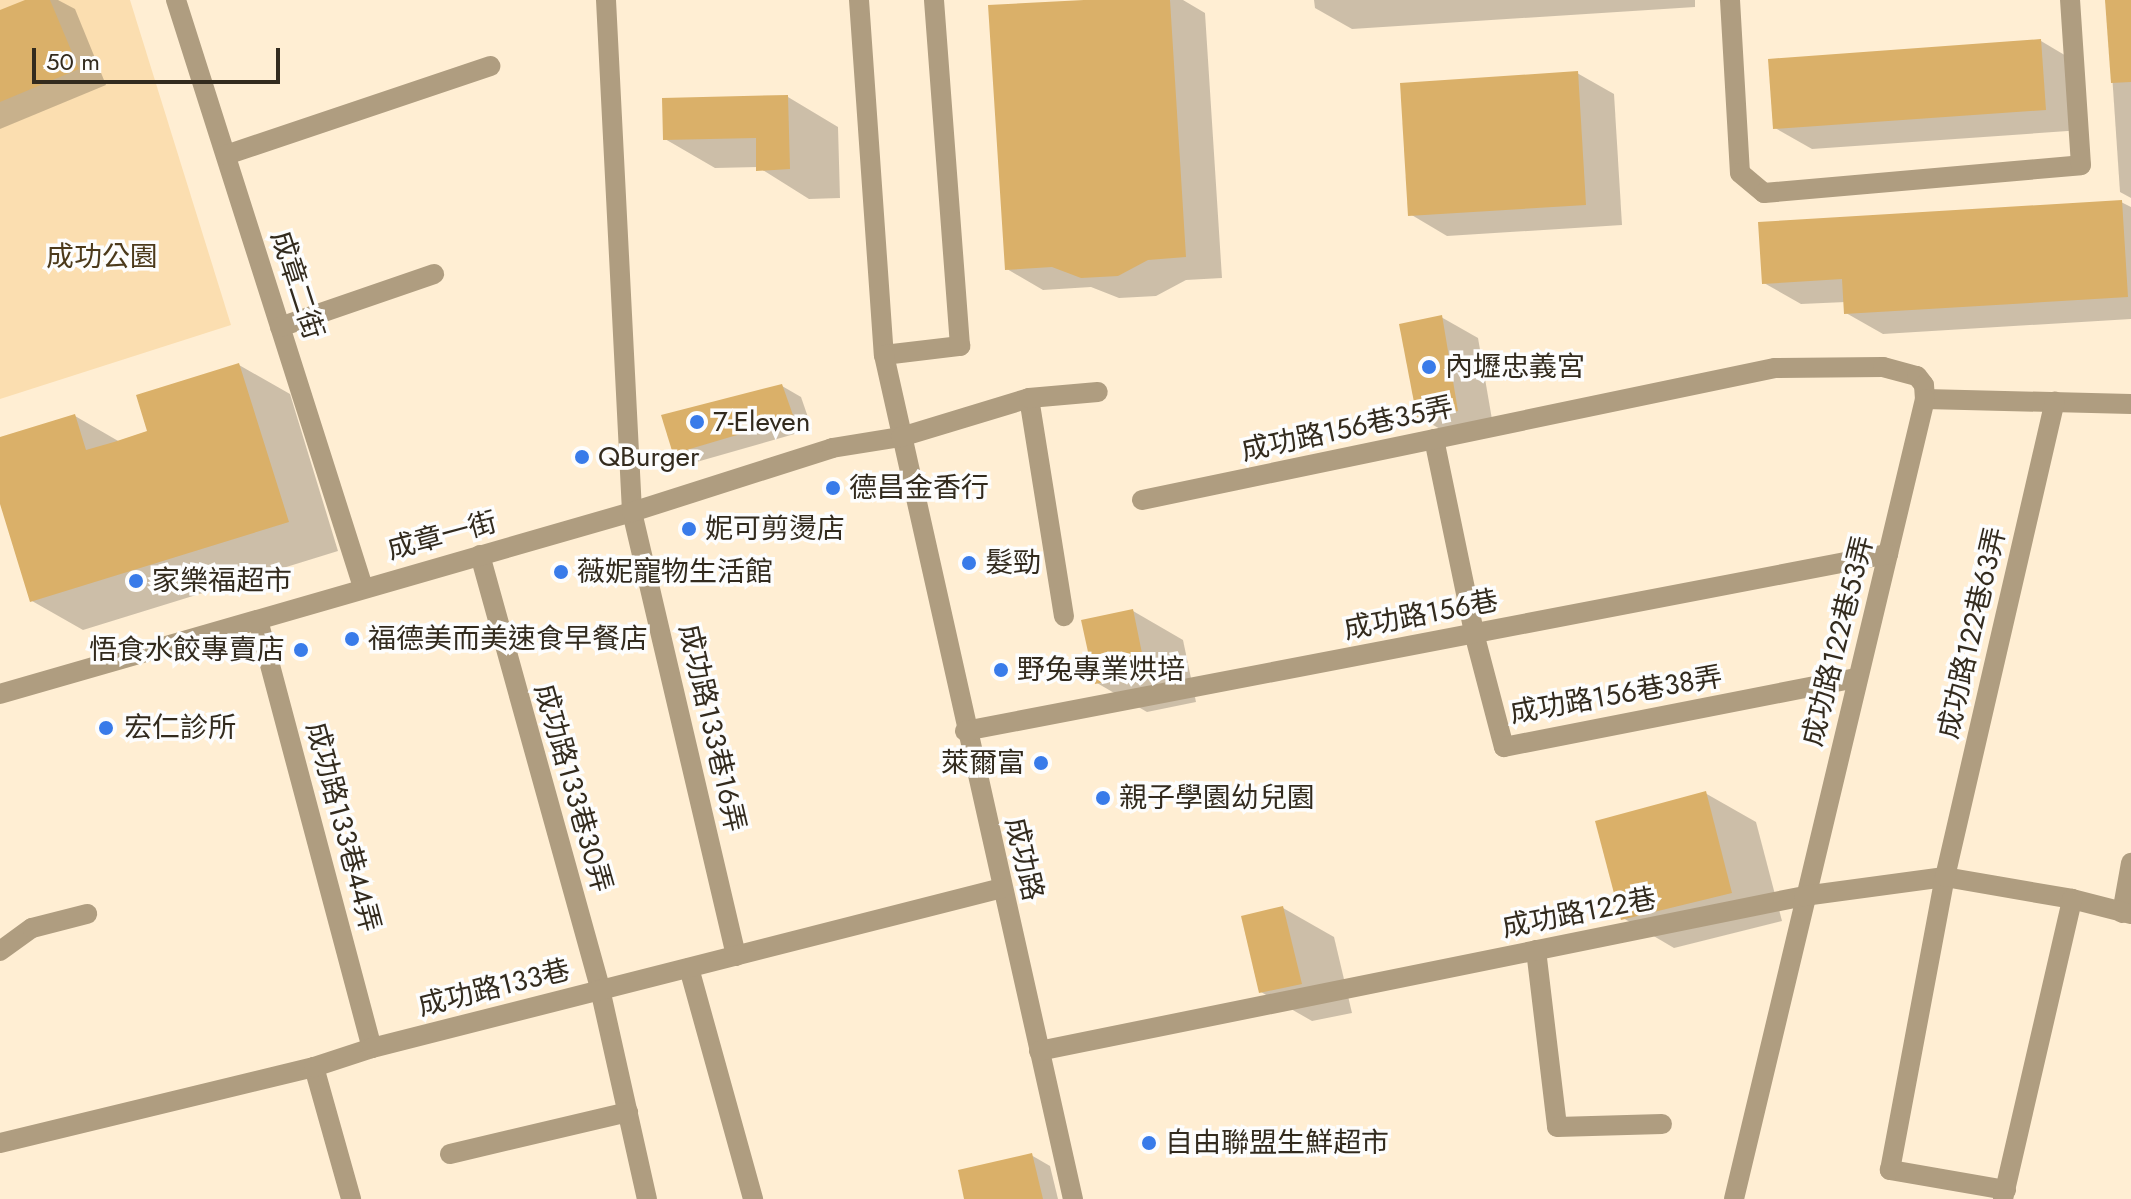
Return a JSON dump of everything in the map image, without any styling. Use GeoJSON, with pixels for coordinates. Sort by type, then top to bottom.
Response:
{"type":"FeatureCollection","features":[{"type":"Feature","properties":{"kind":"street","name":"成章二街"},"geometry":{"type":"LineString","coordinates":[[176,0],[363,587]]}},
{"type":"Feature","properties":{"kind":"street","name":"成功路133巷16弄"},"geometry":{"type":"LineString","coordinates":[[606,0],[632,512],[736,956]]}},
{"type":"Feature","properties":{"kind":"street","name":"成功路"},"geometry":{"type":"LineString","coordinates":[[859,0],[884,355],[965,731],[1073,1199]]}},
{"type":"Feature","properties":{"kind":"street"},"geometry":{"type":"LineString","coordinates":[[884,355],[960,346],[934,0]]}},
{"type":"Feature","properties":{"kind":"street"},"geometry":{"type":"LineString","coordinates":[[1730,0],[1740,173],[1764,193],[2081,165],[2070,0]]}},
{"type":"Feature","properties":{"kind":"street"},"geometry":{"type":"LineString","coordinates":[[226,155],[490,66]]}},
{"type":"Feature","properties":{"kind":"street"},"geometry":{"type":"LineString","coordinates":[[280,327],[434,274]]}},
{"type":"Feature","properties":{"kind":"street","name":"成功路156巷35弄"},"geometry":{"type":"LineString","coordinates":[[1142,500],[1775,368],[1883,367],[1917,376],[1924,385],[1925,399]]}},
{"type":"Feature","properties":{"kind":"street","name":"成章一街"},"geometry":{"type":"LineString","coordinates":[[1,692],[632,512],[832,448],[901,437],[1029,398],[1098,392]]}},
{"type":"Feature","properties":{"kind":"street"},"geometry":{"type":"LineString","coordinates":[[1029,398],[1064,616]]}},
{"type":"Feature","properties":{"kind":"street"},"geometry":{"type":"LineString","coordinates":[[1925,399],[2131,404]]}},
{"type":"Feature","properties":{"kind":"street","name":"成功路122巷53弄"},"geometry":{"type":"LineString","coordinates":[[1734,1199],[1925,399]]}},
{"type":"Feature","properties":{"kind":"street","name":"成功路122巷63弄"},"geometry":{"type":"LineString","coordinates":[[2004,1194],[1890,1170],[1945,877],[2055,402]]}},
{"type":"Feature","properties":{"kind":"street","name":"成功路156巷38弄"},"geometry":{"type":"LineString","coordinates":[[1434,439],[1474,633],[1504,747],[1857,678]]}},
{"type":"Feature","properties":{"kind":"street","name":"成功路156巷"},"geometry":{"type":"LineString","coordinates":[[965,731],[1888,554]]}},
{"type":"Feature","properties":{"kind":"street","name":"成功路133巷30弄"},"geometry":{"type":"LineString","coordinates":[[480,555],[600,989],[647,1199]]}},
{"type":"Feature","properties":{"kind":"street","name":"成功路133巷44弄"},"geometry":{"type":"LineString","coordinates":[[258,620],[372,1048]]}},
{"type":"Feature","properties":{"kind":"street"},"geometry":{"type":"LineString","coordinates":[[2127,913],[2131,863]]}},
{"type":"Feature","properties":{"kind":"street","name":"成功路122巷"},"geometry":{"type":"LineString","coordinates":[[1039,1051],[1804,896],[1945,877],[2072,899],[2127,913]]}},
{"type":"Feature","properties":{"kind":"street","name":"成功路133巷"},"geometry":{"type":"LineString","coordinates":[[0,1143],[314,1067],[372,1048],[1002,888]]}},
{"type":"Feature","properties":{"kind":"street"},"geometry":{"type":"LineString","coordinates":[[2004,1194],[2072,899]]}},
{"type":"Feature","properties":{"kind":"street"},"geometry":{"type":"LineString","coordinates":[[0,951],[32,928],[87,914]]}},
{"type":"Feature","properties":{"kind":"street"},"geometry":{"type":"LineString","coordinates":[[1536,950],[1557,1127],[1662,1124]]}},
{"type":"Feature","properties":{"kind":"street"},"geometry":{"type":"LineString","coordinates":[[689,968],[753,1199]]}},
{"type":"Feature","properties":{"kind":"street"},"geometry":{"type":"LineString","coordinates":[[314,1067],[351,1199]]}},
{"type":"Feature","properties":{"kind":"street"},"geometry":{"type":"LineString","coordinates":[[450,1154],[628,1112]]}},
{"type":"Feature","properties":{"kind":"green space","name":"成功公園"},"geometry":{"type":"Polygon","coordinates":[[[0,0],[130,0],[231,325],[0,399],[0,0]]]}},
{"type":"Feature","properties":{"kind":"building"},"geometry":{"type":"Polygon","coordinates":[[[25,0],[50,0],[79,69],[0,102],[0,10],[25,0]]]}},
{"type":"Feature","properties":{"kind":"building"},"geometry":{"type":"Polygon","coordinates":[[[1170,0],[1186,257],[1148,260],[1118,276],[1081,278],[1052,267],[1005,270],[988,5],[1170,0]]]}},
{"type":"Feature","properties":{"kind":"building"},"geometry":{"type":"Polygon","coordinates":[[[2105,0],[2131,0],[2131,82],[2111,83],[2105,0]]]}},
{"type":"Feature","properties":{"kind":"building"},"geometry":{"type":"Polygon","coordinates":[[[2041,39],[2046,110],[1773,129],[1768,59],[2041,39]]]}},
{"type":"Feature","properties":{"kind":"building"},"geometry":{"type":"Polygon","coordinates":[[[1578,71],[1586,205],[1408,216],[1400,83],[1578,71]]]}},
{"type":"Feature","properties":{"kind":"building"},"geometry":{"type":"Polygon","coordinates":[[[788,95],[790,169],[756,171],[756,138],[663,140],[662,98],[788,95]]]}},
{"type":"Feature","properties":{"kind":"building"},"geometry":{"type":"Polygon","coordinates":[[[2122,200],[2128,297],[1844,314],[1842,279],[1762,284],[1758,222],[2122,200]]]}},
{"type":"Feature","properties":{"kind":"building","name":"內壢忠義宮"},"geometry":{"type":"Polygon","coordinates":[[[1442,315],[1458,411],[1417,418],[1399,324],[1442,315]]]}},
{"type":"Feature","properties":{"kind":"building"},"geometry":{"type":"Polygon","coordinates":[[[239,363],[289,522],[30,602],[0,504],[0,437],[75,414],[86,450],[114,442],[147,431],[136,395],[239,363]]]}},
{"type":"Feature","properties":{"kind":"building"},"geometry":{"type":"Polygon","coordinates":[[[782,384],[794,418],[673,454],[661,415],[782,384]]]}},
{"type":"Feature","properties":{"kind":"building"},"geometry":{"type":"Polygon","coordinates":[[[1133,609],[1146,673],[1095,684],[1081,620],[1133,609]]]}},
{"type":"Feature","properties":{"kind":"building"},"geometry":{"type":"Polygon","coordinates":[[[1706,791],[1732,893],[1621,920],[1595,821],[1706,791]]]}},
{"type":"Feature","properties":{"kind":"building"},"geometry":{"type":"Polygon","coordinates":[[[1283,906],[1302,984],[1259,993],[1241,916],[1283,906]]]}},
{"type":"Feature","properties":{"kind":"building"},"geometry":{"type":"Polygon","coordinates":[[[1032,1153],[1043,1199],[964,1199],[958,1170],[1032,1153]]]}},
{"type":"Feature","properties":{"kind":"place","name":"內壢忠義宮"},"geometry":{"type":"Point","coordinates":[1429,367]}},
{"type":"Feature","properties":{"kind":"place","name":"7-Eleven"},"geometry":{"type":"Point","coordinates":[697,422]}},
{"type":"Feature","properties":{"kind":"place","name":"QBurger"},"geometry":{"type":"Point","coordinates":[582,457]}},
{"type":"Feature","properties":{"kind":"place","name":"德昌金香行"},"geometry":{"type":"Point","coordinates":[833,488]}},
{"type":"Feature","properties":{"kind":"place","name":"妮可剪燙店"},"geometry":{"type":"Point","coordinates":[689,529]}},
{"type":"Feature","properties":{"kind":"place","name":"髮勁"},"geometry":{"type":"Point","coordinates":[969,563]}},
{"type":"Feature","properties":{"kind":"place","name":"薇妮寵物生活館"},"geometry":{"type":"Point","coordinates":[561,572]}},
{"type":"Feature","properties":{"kind":"place","name":"家樂福超市"},"geometry":{"type":"Point","coordinates":[136,581]}},
{"type":"Feature","properties":{"kind":"place","name":"福德美而美速食早餐店"},"geometry":{"type":"Point","coordinates":[352,639]}},
{"type":"Feature","properties":{"kind":"place","name":"悟食水餃專賣店"},"geometry":{"type":"Point","coordinates":[301,650]}},
{"type":"Feature","properties":{"kind":"place","name":"野兔專業烘培"},"geometry":{"type":"Point","coordinates":[1001,670]}},
{"type":"Feature","properties":{"kind":"place","name":"宏仁診所"},"geometry":{"type":"Point","coordinates":[106,728]}},
{"type":"Feature","properties":{"kind":"place","name":"萊爾富"},"geometry":{"type":"Point","coordinates":[1041,763]}},
{"type":"Feature","properties":{"kind":"place","name":"親子學園幼兒園"},"geometry":{"type":"Point","coordinates":[1103,798]}},
{"type":"Feature","properties":{"kind":"place","name":"自由聯盟生鮮超市"},"geometry":{"type":"Point","coordinates":[1149,1143]}}]}
